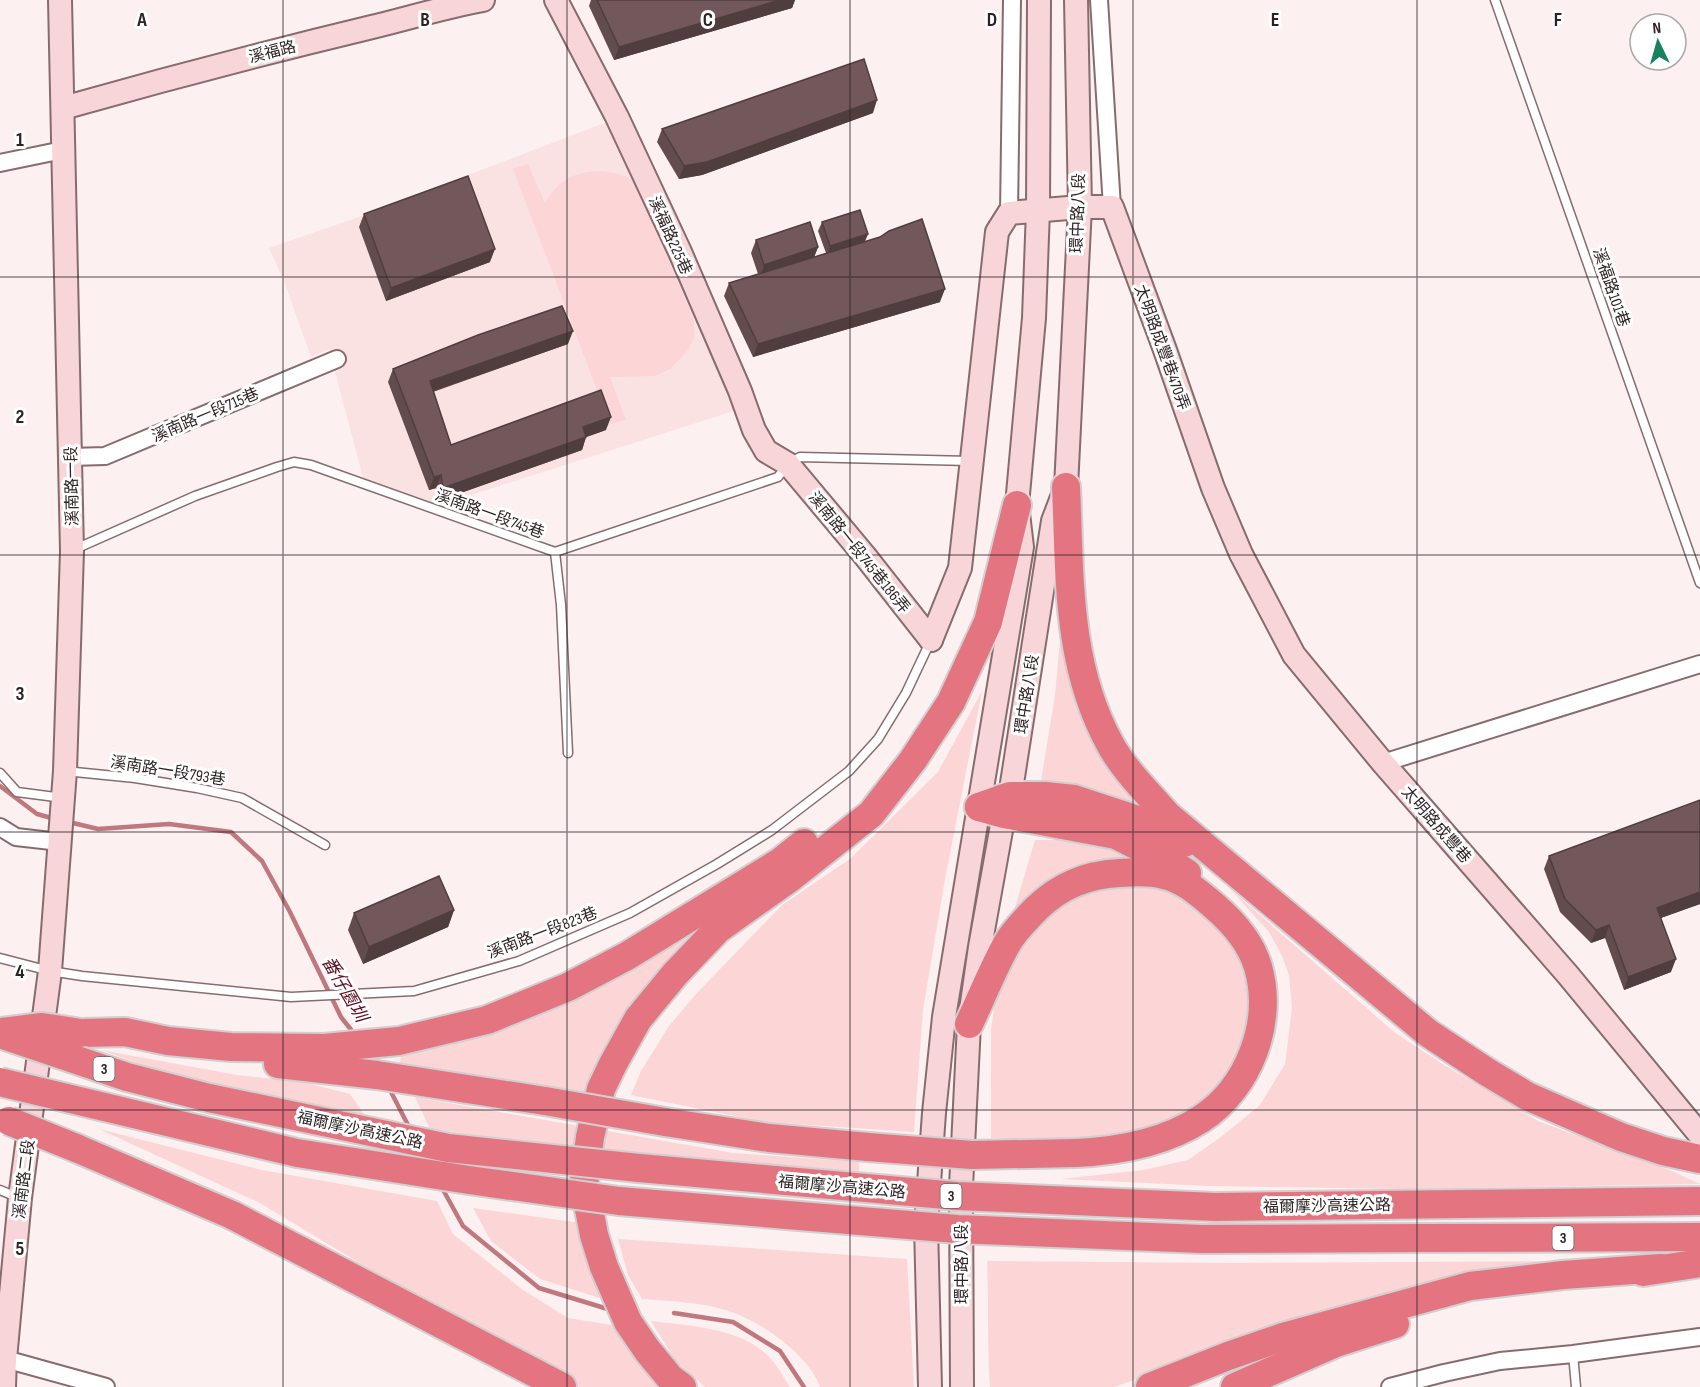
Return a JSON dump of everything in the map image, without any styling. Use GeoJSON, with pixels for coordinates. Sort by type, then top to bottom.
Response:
{"type":"FeatureCollection","features":[{"type":"Feature","properties":{"kind":"highway"},"geometry":{"type":"LineString","coordinates":[[1066,487],[1070,602],[1075,646],[1097,716],[1111,745],[1139,783],[1167,815],[1428,1032],[1487,1072],[1527,1096],[1621,1137],[1664,1151],[1700,1159]]}},
{"type":"Feature","properties":{"kind":"highway"},"geometry":{"type":"LineString","coordinates":[[682,1387],[670,1378],[628,1322],[604,1267],[594,1235],[584,1183],[590,1137],[601,1089],[639,1019],[675,974],[718,929],[790,878],[871,814],[913,760],[951,702],[987,622],[1017,506]]}},
{"type":"Feature","properties":{"kind":"highway"},"geometry":{"type":"LineString","coordinates":[[81,1033],[125,1032],[168,1041],[231,1047],[324,1048],[399,1041],[487,1020],[567,987],[627,956],[780,862],[913,760]]}},
{"type":"Feature","properties":{"kind":"highway"},"geometry":{"type":"LineString","coordinates":[[998,806],[1045,796],[1074,799],[1141,821],[1236,872]]}},
{"type":"Feature","properties":{"kind":"highway"},"geometry":{"type":"LineString","coordinates":[[0,1033],[42,1027],[211,1057],[384,1076],[770,1138],[972,1155],[1076,1153],[1130,1147],[1178,1132],[1201,1119],[1234,1086],[1255,1051],[1261,1022],[1262,996],[1258,967],[1247,944],[1241,920],[1216,891],[1171,863],[1116,836],[998,806]]}},
{"type":"Feature","properties":{"kind":"highway"},"geometry":{"type":"LineString","coordinates":[[969,1024],[1009,940],[1037,908],[1051,896],[1081,879],[1100,874],[1135,872],[1165,875],[1194,889],[1225,915],[1247,944]]}},
{"type":"Feature","properties":{"kind":"highway","name":"福爾摩沙高速公路"},"geometry":{"type":"LineString","coordinates":[[0,1033],[127,1077],[232,1103],[448,1148],[639,1168],[957,1196],[1216,1207],[1700,1201]]}},
{"type":"Feature","properties":{"kind":"highway","name":"福爾摩沙高速公路"},"geometry":{"type":"LineString","coordinates":[[0,1082],[297,1153],[619,1201],[957,1229],[1202,1239],[1700,1237]]}},
{"type":"Feature","properties":{"kind":"highway"},"geometry":{"type":"LineString","coordinates":[[5,1119],[232,1215],[562,1387]]}},
{"type":"Feature","properties":{"kind":"highway"},"geometry":{"type":"LineString","coordinates":[[1235,1387],[1336,1343],[1469,1303],[1700,1263]]}},
{"type":"Feature","properties":{"kind":"highway"},"geometry":{"type":"LineString","coordinates":[[1150,1387],[1283,1336],[1470,1286],[1563,1275],[1661,1268]]}},
{"type":"Feature","properties":{"kind":"street","name":"溪南路一段"},"geometry":{"type":"LineString","coordinates":[[50,971],[65,771],[72,551],[60,0]]}},
{"type":"Feature","properties":{"kind":"street","name":"溪福路"},"geometry":{"type":"LineString","coordinates":[[63,108],[239,59],[397,21],[435,6],[483,0]]}},
{"type":"Feature","properties":{"kind":"street","name":"溪福路225巷"},"geometry":{"type":"LineString","coordinates":[[556,0],[617,117],[680,252],[740,391],[754,430],[766,452],[788,464]]}},
{"type":"Feature","properties":{"kind":"street"},"geometry":{"type":"LineString","coordinates":[[931,640],[960,568],[974,461],[997,232],[1009,213],[1012,0]]}},
{"type":"Feature","properties":{"kind":"street","name":"環中路八段"},"geometry":{"type":"LineString","coordinates":[[962,1387],[961,1187],[969,1024],[998,806],[1023,547],[1017,506],[1034,318],[1038,210],[1039,0]]}},
{"type":"Feature","properties":{"kind":"street","name":"環中路八段"},"geometry":{"type":"LineString","coordinates":[[930,1387],[926,1225],[944,1017],[998,806],[1053,521],[1066,487],[1080,207],[1076,0]]}},
{"type":"Feature","properties":{"kind":"street","name":"環中路八段"},"geometry":{"type":"LineString","coordinates":[[1099,0],[1112,207]]}},
{"type":"Feature","properties":{"kind":"street"},"geometry":{"type":"LineString","coordinates":[[0,163],[63,150]]}},
{"type":"Feature","properties":{"kind":"street"},"geometry":{"type":"LineString","coordinates":[[1009,213],[1080,207],[1112,207]]}},
{"type":"Feature","properties":{"kind":"street","name":"太明路成豐巷470弄"},"geometry":{"type":"LineString","coordinates":[[1112,207],[1213,488]]}},
{"type":"Feature","properties":{"kind":"street","name":"溪南路一段715巷"},"geometry":{"type":"LineString","coordinates":[[70,457],[105,456],[337,359]]}},
{"type":"Feature","properties":{"kind":"street","name":"溪南路一段745巷186弄"},"geometry":{"type":"LineString","coordinates":[[788,464],[931,640]]}},
{"type":"Feature","properties":{"kind":"street","name":"太明路成豐巷"},"geometry":{"type":"LineString","coordinates":[[1213,488],[1241,554],[1294,655],[1383,763],[1683,1108],[1700,1135]]}},
{"type":"Feature","properties":{"kind":"street"},"geometry":{"type":"LineString","coordinates":[[1383,763],[1700,664]]}},
{"type":"Feature","properties":{"kind":"street"},"geometry":{"type":"LineString","coordinates":[[0,827],[16,837],[60,838]]}},
{"type":"Feature","properties":{"kind":"street","name":"溪南路二段"},"geometry":{"type":"LineString","coordinates":[[4,1387],[10,1194],[50,971]]}},
{"type":"Feature","properties":{"kind":"street"},"geometry":{"type":"LineString","coordinates":[[1390,1387],[1444,1372],[1500,1361],[1700,1337]]}},
{"type":"Feature","properties":{"kind":"street"},"geometry":{"type":"LineString","coordinates":[[5,1359],[106,1387]]}},
{"type":"Feature","properties":{"kind":"lane","name":"溪福路101巷"},"geometry":{"type":"LineString","coordinates":[[1495,0],[1700,583]]}},
{"type":"Feature","properties":{"kind":"lane","name":"溪南路一段745巷"},"geometry":{"type":"LineString","coordinates":[[72,551],[195,496],[294,462],[311,465],[555,552],[778,477],[788,464],[800,458],[974,461]]}},
{"type":"Feature","properties":{"kind":"lane"},"geometry":{"type":"LineString","coordinates":[[555,552],[561,605],[568,753]]}},
{"type":"Feature","properties":{"kind":"lane","name":"溪南路一段823巷"},"geometry":{"type":"LineString","coordinates":[[0,958],[50,971],[82,976],[291,997],[414,991],[519,961],[630,913],[717,864],[772,830],[849,771],[878,739],[906,693],[931,640]]}},
{"type":"Feature","properties":{"kind":"lane","name":"溪南路一段793巷"},"geometry":{"type":"LineString","coordinates":[[65,771],[135,778],[242,798],[325,845]]}},
{"type":"Feature","properties":{"kind":"lane"},"geometry":{"type":"LineString","coordinates":[[0,773],[17,792],[63,801]]}},
{"type":"Feature","properties":{"kind":"lane"},"geometry":{"type":"LineString","coordinates":[[1573,1354],[1576,1387]]}},
{"type":"Feature","properties":{"kind":"shaded area"},"geometry":{"type":"Polygon","coordinates":[[[612,120],[740,409],[440,505],[363,478],[329,349],[311,357],[285,284],[269,248],[353,219],[612,120]]]}},
{"type":"Feature","properties":{"kind":"shaded area"},"geometry":{"type":"Polygon","coordinates":[[[528,164],[545,203],[561,183],[581,173],[610,172],[636,182],[694,320],[694,338],[688,350],[670,369],[655,376],[610,377],[626,420],[610,424],[513,169],[528,164]]]}},
{"type":"Feature","properties":{"kind":"shaded area"},"geometry":{"type":"Polygon","coordinates":[[[1062,618],[1143,809],[1040,787],[1055,695],[1062,618]]]}},
{"type":"Feature","properties":{"kind":"shaded area"},"geometry":{"type":"Polygon","coordinates":[[[982,691],[945,879],[923,1010],[914,1132],[764,1122],[631,1095],[641,1071],[669,1026],[695,995],[782,905],[850,859],[938,772],[982,691]]]}},
{"type":"Feature","properties":{"kind":"shaded area"},"geometry":{"type":"Polygon","coordinates":[[[1035,840],[1072,840],[1135,856],[1133,863],[1011,921],[1035,840]]]}},
{"type":"Feature","properties":{"kind":"shaded area"},"geometry":{"type":"Polygon","coordinates":[[[1129,880],[1184,894],[1240,953],[1250,996],[1247,1037],[1228,1072],[1204,1103],[1154,1130],[1086,1142],[991,1138],[991,1030],[998,980],[1012,951],[1068,896],[1129,880]]]}},
{"type":"Feature","properties":{"kind":"shaded area"},"geometry":{"type":"Polygon","coordinates":[[[1230,889],[1394,1032],[1441,1063],[1538,1121],[1672,1171],[1700,1184],[1404,1189],[1209,1186],[1061,1179],[1143,1170],[1188,1160],[1260,1105],[1285,1064],[1292,1008],[1289,976],[1283,958],[1269,932],[1230,889]]]}},
{"type":"Feature","properties":{"kind":"shaded area"},"geometry":{"type":"Polygon","coordinates":[[[705,929],[587,1096],[399,1066],[402,1052],[607,981],[705,929]]]}},
{"type":"Feature","properties":{"kind":"shaded area"},"geometry":{"type":"Polygon","coordinates":[[[101,1050],[237,1075],[303,1082],[350,1094],[367,1119],[211,1088],[101,1050]]]}},
{"type":"Feature","properties":{"kind":"shaded area"},"geometry":{"type":"Polygon","coordinates":[[[415,1097],[733,1153],[859,1162],[859,1177],[607,1152],[430,1129],[415,1097]]]}},
{"type":"Feature","properties":{"kind":"shaded area"},"geometry":{"type":"Polygon","coordinates":[[[99,1129],[262,1170],[437,1201],[453,1234],[523,1290],[568,1318],[612,1325],[666,1387],[580,1387],[406,1291],[260,1203],[99,1129]]]}},
{"type":"Feature","properties":{"kind":"shaded area"},"geometry":{"type":"Polygon","coordinates":[[[473,1208],[581,1223],[609,1301],[540,1279],[491,1241],[473,1208]]]}},
{"type":"Feature","properties":{"kind":"shaded area"},"geometry":{"type":"Polygon","coordinates":[[[618,1239],[907,1259],[914,1387],[820,1387],[806,1363],[795,1352],[769,1331],[741,1316],[729,1311],[686,1302],[642,1299],[628,1275],[618,1239]]]}},
{"type":"Feature","properties":{"kind":"shaded area"},"geometry":{"type":"Polygon","coordinates":[[[987,1261],[1232,1263],[1584,1261],[1304,1316],[1115,1387],[990,1387],[987,1261]]]}},
{"type":"Feature","properties":{"kind":"shaded area"},"geometry":{"type":"Polygon","coordinates":[[[651,1321],[713,1330],[743,1339],[756,1346],[771,1359],[790,1387],[705,1387],[675,1360],[651,1321]]]}},
{"type":"Feature","properties":{"kind":"building"},"geometry":{"type":"Polygon","coordinates":[[[597,0],[780,0],[619,47],[597,0]]]}},
{"type":"Feature","properties":{"kind":"building"},"geometry":{"type":"Polygon","coordinates":[[[864,59],[877,100],[707,162],[684,166],[662,129],[864,59]]]}},
{"type":"Feature","properties":{"kind":"building"},"geometry":{"type":"Polygon","coordinates":[[[468,176],[495,249],[391,288],[364,214],[468,176]]]}},
{"type":"Feature","properties":{"kind":"building"},"geometry":{"type":"Polygon","coordinates":[[[860,210],[868,234],[830,246],[822,222],[860,210]]]}},
{"type":"Feature","properties":{"kind":"building"},"geometry":{"type":"Polygon","coordinates":[[[922,219],[945,289],[758,344],[729,283],[880,237],[889,231],[922,219]]]}},
{"type":"Feature","properties":{"kind":"building"},"geometry":{"type":"Polygon","coordinates":[[[810,222],[818,247],[764,265],[756,240],[810,222]]]}},
{"type":"Feature","properties":{"kind":"building"},"geometry":{"type":"Polygon","coordinates":[[[562,306],[573,331],[430,381],[451,445],[601,390],[611,417],[583,427],[586,437],[443,488],[441,475],[434,477],[393,369],[478,335],[562,306]]]}},
{"type":"Feature","properties":{"kind":"building"},"geometry":{"type":"Polygon","coordinates":[[[1700,800],[1700,892],[1657,908],[1676,959],[1628,977],[1609,925],[1596,930],[1565,899],[1549,856],[1700,800]]]}},
{"type":"Feature","properties":{"kind":"building"},"geometry":{"type":"Polygon","coordinates":[[[439,876],[454,910],[369,947],[354,913],[439,876]]]}},
{"type":"Feature","properties":{"kind":"waterway","name":"番仔園圳"},"geometry":{"type":"LineString","coordinates":[[0,786],[37,814],[55,819]]}},
{"type":"Feature","properties":{"kind":"waterway","name":"番仔園圳"},"geometry":{"type":"LineString","coordinates":[[69,822],[98,829],[169,824],[231,832],[262,861],[290,912],[341,1017],[356,1036]]}},
{"type":"Feature","properties":{"kind":"waterway","name":"番仔園圳"},"geometry":{"type":"LineString","coordinates":[[389,1088],[410,1129]]}},
{"type":"Feature","properties":{"kind":"waterway","name":"番仔園圳"},"geometry":{"type":"LineString","coordinates":[[441,1186],[463,1226],[539,1288],[611,1310]]}},
{"type":"Feature","properties":{"kind":"waterway","name":"番仔園圳"},"geometry":{"type":"LineString","coordinates":[[674,1313],[733,1322],[780,1351],[804,1387]]}}]}
